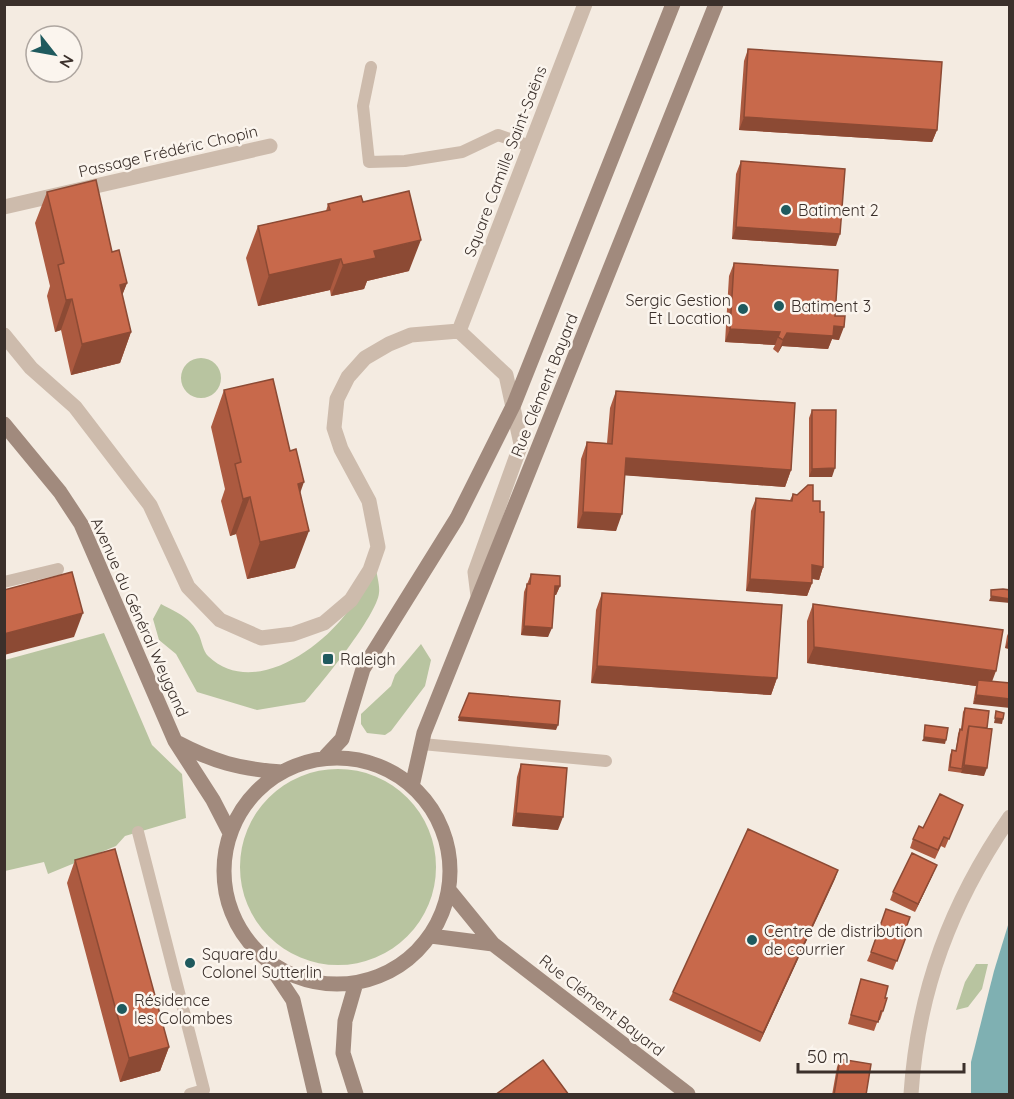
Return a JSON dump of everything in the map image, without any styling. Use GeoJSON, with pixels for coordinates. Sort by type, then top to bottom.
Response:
{"type":"FeatureCollection","features":[{"type":"Feature","properties":{"kind":"main road","name":"Rue Clément Bayard"},"geometry":{"type":"LineString","coordinates":[[326,756],[342,739],[363,669],[457,518],[514,404],[673,4]]}},
{"type":"Feature","properties":{"kind":"main road","name":"Rue Clément Bayard"},"geometry":{"type":"LineString","coordinates":[[413,782],[422,744],[478,596],[716,4]]}},
{"type":"Feature","properties":{"kind":"main road","name":"Avenue du Général Weygand"},"geometry":{"type":"LineString","coordinates":[[4,424],[54,483],[81,524],[175,741],[213,800],[230,833]]}},
{"type":"Feature","properties":{"kind":"main road","name":"Avenue du Général Weygand"},"geometry":{"type":"LineString","coordinates":[[175,741],[208,759],[241,769],[282,772]]}},
{"type":"Feature","properties":{"kind":"main road"},"geometry":{"type":"LineString","coordinates":[[326,756],[356,759],[413,782],[440,823],[450,856],[446,906],[431,936],[410,958],[385,974],[356,983],[325,984],[295,977],[268,961],[253,948],[236,922],[226,893],[224,863],[230,833],[250,798],[282,772],[326,756]]}},
{"type":"Feature","properties":{"kind":"main road","name":"Rue Clément Bayard"},"geometry":{"type":"LineString","coordinates":[[449,890],[493,944],[688,1095]]}},
{"type":"Feature","properties":{"kind":"main road"},"geometry":{"type":"LineString","coordinates":[[431,936],[493,944]]}},
{"type":"Feature","properties":{"kind":"main road"},"geometry":{"type":"LineString","coordinates":[[268,961],[293,1000],[315,1095]]}},
{"type":"Feature","properties":{"kind":"main road"},"geometry":{"type":"LineString","coordinates":[[356,983],[345,1021],[343,1053],[356,1095]]}},
{"type":"Feature","properties":{"kind":"street","name":"Square Camille Saint-Saëns"},"geometry":{"type":"LineString","coordinates":[[459,331],[585,4]]}},
{"type":"Feature","properties":{"kind":"street","name":"Passage Frédéric Chopin"},"geometry":{"type":"LineString","coordinates":[[4,207],[270,146]]}},
{"type":"Feature","properties":{"kind":"street"},"geometry":{"type":"LineString","coordinates":[[4,335],[31,368],[75,407],[150,505],[188,587],[220,620],[261,638],[293,634],[324,623],[351,600],[370,570],[378,547],[369,501],[341,448],[334,428],[337,399],[348,377],[365,358],[389,344],[411,335],[459,331],[506,375],[522,444],[475,572],[478,596]]}},
{"type":"Feature","properties":{"kind":"street"},"geometry":{"type":"LineString","coordinates":[[911,1095],[918,1033],[938,954],[956,908],[978,864],[1010,817]]}},
{"type":"Feature","properties":{"kind":"lane"},"geometry":{"type":"LineString","coordinates":[[371,67],[363,106],[369,162],[405,161],[462,152],[498,135],[530,146]]}},
{"type":"Feature","properties":{"kind":"lane"},"geometry":{"type":"LineString","coordinates":[[4,582],[58,569]]}},
{"type":"Feature","properties":{"kind":"lane"},"geometry":{"type":"LineString","coordinates":[[422,744],[606,761]]}},
{"type":"Feature","properties":{"kind":"lane"},"geometry":{"type":"LineString","coordinates":[[138,832],[204,1090],[190,1095]]}},
{"type":"Feature","properties":{"kind":"green space"},"geometry":{"type":"Polygon","coordinates":[[[201,358],[209,359],[215,364],[220,370],[220,386],[215,392],[209,397],[201,398],[193,397],[187,392],[182,386],[181,378],[182,370],[187,364],[193,359],[201,358]]]}},
{"type":"Feature","properties":{"kind":"green space"},"geometry":{"type":"Polygon","coordinates":[[[376,569],[379,593],[369,617],[348,649],[305,702],[257,710],[197,692],[176,654],[159,640],[153,619],[161,604],[188,620],[196,629],[206,654],[225,668],[243,672],[263,671],[282,665],[300,655],[333,629],[376,569]]]}},
{"type":"Feature","properties":{"kind":"green space"},"geometry":{"type":"Polygon","coordinates":[[[104,633],[152,745],[182,774],[186,818],[125,836],[116,846],[48,874],[44,862],[5,871],[5,660],[104,633]]]}},
{"type":"Feature","properties":{"kind":"green space"},"geometry":{"type":"Polygon","coordinates":[[[421,644],[431,660],[425,686],[391,731],[385,735],[367,733],[361,724],[361,714],[391,686],[395,675],[421,644]]]}},
{"type":"Feature","properties":{"kind":"green space"},"geometry":{"type":"Polygon","coordinates":[[[328,769],[348,769],[376,776],[393,785],[408,797],[420,812],[429,829],[436,857],[436,877],[429,905],[420,922],[408,937],[393,949],[376,958],[348,965],[328,965],[300,958],[283,949],[268,937],[256,922],[247,905],[240,877],[240,857],[247,829],[256,812],[268,797],[283,785],[300,776],[328,769]]]}},
{"type":"Feature","properties":{"kind":"green space"},"geometry":{"type":"Polygon","coordinates":[[[976,964],[988,964],[982,989],[968,1007],[956,1010],[965,982],[976,964]]]}},
{"type":"Feature","properties":{"kind":"water"},"geometry":{"type":"Polygon","coordinates":[[[1009,922],[1009,1094],[971,1094],[971,1062],[1009,922]]]}},
{"type":"Feature","properties":{"kind":"building"},"geometry":{"type":"Polygon","coordinates":[[[748,49],[942,62],[937,130],[744,117],[748,49]]]}},
{"type":"Feature","properties":{"kind":"building","name":"Batiment 2"},"geometry":{"type":"Polygon","coordinates":[[[741,161],[845,169],[840,234],[736,227],[741,161]]]}},
{"type":"Feature","properties":{"kind":"building"},"geometry":{"type":"Polygon","coordinates":[[[96,180],[112,252],[119,250],[127,283],[120,285],[131,332],[82,344],[72,299],[66,300],[58,265],[64,263],[47,192],[96,180]]]}},
{"type":"Feature","properties":{"kind":"building"},"geometry":{"type":"Polygon","coordinates":[[[409,191],[421,240],[374,251],[376,258],[343,265],[341,259],[269,275],[258,226],[330,210],[328,204],[361,196],[363,202],[409,191]]]}},
{"type":"Feature","properties":{"kind":"building","name":"Batiment 3"},"geometry":{"type":"Polygon","coordinates":[[[734,263],[838,270],[835,316],[845,316],[844,327],[834,326],[833,336],[787,333],[783,340],[778,337],[780,332],[730,329],[734,263]]]}},
{"type":"Feature","properties":{"kind":"building"},"geometry":{"type":"Polygon","coordinates":[[[273,379],[290,451],[296,449],[304,482],[298,484],[309,531],[260,542],[250,497],[243,499],[235,464],[241,462],[224,390],[273,379]]]}},
{"type":"Feature","properties":{"kind":"building"},"geometry":{"type":"Polygon","coordinates":[[[616,391],[795,403],[791,470],[626,458],[622,514],[583,512],[587,442],[612,444],[616,391]]]}},
{"type":"Feature","properties":{"kind":"building"},"geometry":{"type":"Polygon","coordinates":[[[812,410],[836,410],[835,468],[812,469],[812,410]]]}},
{"type":"Feature","properties":{"kind":"building"},"geometry":{"type":"Polygon","coordinates":[[[808,485],[813,485],[813,501],[820,501],[820,512],[824,512],[823,567],[812,565],[812,583],[750,579],[756,498],[792,501],[793,494],[797,495],[808,485]]]}},
{"type":"Feature","properties":{"kind":"building"},"geometry":{"type":"Polygon","coordinates":[[[72,572],[83,613],[4,634],[4,590],[72,572]]]}},
{"type":"Feature","properties":{"kind":"building"},"geometry":{"type":"Polygon","coordinates":[[[531,574],[560,576],[560,586],[555,586],[552,628],[524,626],[527,584],[530,584],[531,574]]]}},
{"type":"Feature","properties":{"kind":"building"},"geometry":{"type":"Polygon","coordinates":[[[991,590],[1010,590],[1010,599],[991,596],[991,590]]]}},
{"type":"Feature","properties":{"kind":"building"},"geometry":{"type":"Polygon","coordinates":[[[602,593],[782,605],[777,678],[597,666],[602,593]]]}},
{"type":"Feature","properties":{"kind":"building"},"geometry":{"type":"Polygon","coordinates":[[[813,604],[1003,630],[996,671],[814,647],[813,604]]]}},
{"type":"Feature","properties":{"kind":"building"},"geometry":{"type":"Polygon","coordinates":[[[978,680],[1010,683],[1010,699],[976,695],[978,680]]]}},
{"type":"Feature","properties":{"kind":"building"},"geometry":{"type":"Polygon","coordinates":[[[469,693],[560,701],[558,725],[459,717],[469,693]]]}},
{"type":"Feature","properties":{"kind":"building"},"geometry":{"type":"Polygon","coordinates":[[[965,708],[989,711],[987,728],[969,726],[962,769],[950,767],[952,750],[956,751],[960,729],[962,730],[965,708]]]}},
{"type":"Feature","properties":{"kind":"building"},"geometry":{"type":"Polygon","coordinates":[[[996,711],[1004,713],[1003,719],[995,718],[996,711]]]}},
{"type":"Feature","properties":{"kind":"building"},"geometry":{"type":"Polygon","coordinates":[[[925,725],[948,728],[946,740],[924,737],[925,725]]]}},
{"type":"Feature","properties":{"kind":"building"},"geometry":{"type":"Polygon","coordinates":[[[969,726],[992,729],[987,768],[964,765],[969,726]]]}},
{"type":"Feature","properties":{"kind":"building"},"geometry":{"type":"Polygon","coordinates":[[[521,764],[567,768],[563,817],[516,813],[521,764]]]}},
{"type":"Feature","properties":{"kind":"building"},"geometry":{"type":"Polygon","coordinates":[[[940,794],[963,805],[949,839],[944,837],[938,850],[913,839],[919,826],[923,828],[940,794]]]}},
{"type":"Feature","properties":{"kind":"building","name":"Centre de distribution de courrier"},"geometry":{"type":"Polygon","coordinates":[[[748,829],[838,870],[763,1033],[673,992],[748,829]]]}},
{"type":"Feature","properties":{"kind":"building"},"geometry":{"type":"Polygon","coordinates":[[[115,849],[169,1047],[129,1058],[75,860],[115,849]]]}},
{"type":"Feature","properties":{"kind":"building"},"geometry":{"type":"Polygon","coordinates":[[[912,853],[937,865],[918,904],[893,892],[912,853]]]}},
{"type":"Feature","properties":{"kind":"building"},"geometry":{"type":"Polygon","coordinates":[[[886,909],[910,917],[906,928],[909,929],[897,961],[871,952],[886,909]]]}},
{"type":"Feature","properties":{"kind":"building"},"geometry":{"type":"Polygon","coordinates":[[[861,979],[888,986],[885,998],[887,998],[878,1022],[851,1015],[861,979]]]}},
{"type":"Feature","properties":{"kind":"building"},"geometry":{"type":"Polygon","coordinates":[[[840,1059],[871,1064],[866,1095],[834,1095],[840,1059]]]}},
{"type":"Feature","properties":{"kind":"building"},"geometry":{"type":"Polygon","coordinates":[[[543,1060],[569,1095],[495,1095],[543,1060]]]}},
{"type":"Feature","properties":{"kind":"place","name":"Batiment 2"},"geometry":{"type":"Point","coordinates":[786,210]}},
{"type":"Feature","properties":{"kind":"place","name":"Batiment 3"},"geometry":{"type":"Point","coordinates":[779,306]}},
{"type":"Feature","properties":{"kind":"place","name":"Sergic Gestion Et Location"},"geometry":{"type":"Point","coordinates":[743,309]}},
{"type":"Feature","properties":{"kind":"place","name":"Raleigh"},"geometry":{"type":"Point","coordinates":[328,659]}},
{"type":"Feature","properties":{"kind":"place","name":"Centre de distribution de courrier"},"geometry":{"type":"Point","coordinates":[752,940]}},
{"type":"Feature","properties":{"kind":"place","name":"Square du Colonel Sutterlin"},"geometry":{"type":"Point","coordinates":[190,963]}},
{"type":"Feature","properties":{"kind":"place","name":"Résidence les Colombes"},"geometry":{"type":"Point","coordinates":[122,1009]}}]}
